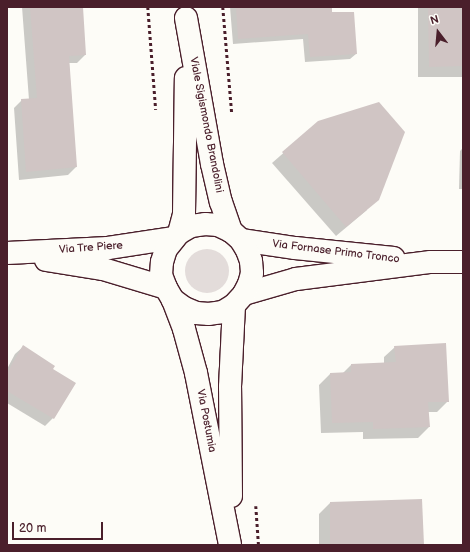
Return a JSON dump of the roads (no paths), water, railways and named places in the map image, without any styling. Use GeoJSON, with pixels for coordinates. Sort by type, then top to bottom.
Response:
{"type":"FeatureCollection","features":[{"type":"Feature","properties":{"kind":"main road","name":"Viale Sigismondo Brandolini"},"geometry":{"type":"LineString","coordinates":[[185,12],[212,164],[221,202],[236,235],[251,261],[252,273],[249,284],[239,300]]}},
{"type":"Feature","properties":{"kind":"main road","name":"Viale Sigismondo Brandolini"},"geometry":{"type":"LineString","coordinates":[[169,294],[161,275],[162,262],[166,249],[176,236],[184,214],[186,166],[185,12]]}},
{"type":"Feature","properties":{"kind":"main road"},"geometry":{"type":"LineString","coordinates":[[176,236],[191,226],[205,224],[218,226],[236,235]]}},
{"type":"Feature","properties":{"kind":"main road","name":"Via Fornase Primo Tronco"},"geometry":{"type":"LineString","coordinates":[[236,235],[295,248],[431,262],[463,262]]}},
{"type":"Feature","properties":{"kind":"main road","name":"Via Tre Piere"},"geometry":{"type":"LineString","coordinates":[[7,254],[108,248],[176,236]]}},
{"type":"Feature","properties":{"kind":"main road","name":"Via Tre Piere"},"geometry":{"type":"LineString","coordinates":[[7,254],[103,269],[169,294]]}},
{"type":"Feature","properties":{"kind":"main road","name":"Via Fornase Primo Tronco"},"geometry":{"type":"LineString","coordinates":[[239,300],[296,279],[431,262]]}},
{"type":"Feature","properties":{"kind":"main road"},"geometry":{"type":"LineString","coordinates":[[169,294],[184,308],[196,313],[209,314],[223,312],[239,300]]}},
{"type":"Feature","properties":{"kind":"main road","name":"Via Postumia"},"geometry":{"type":"LineString","coordinates":[[169,294],[184,328],[196,373],[230,545]]}},
{"type":"Feature","properties":{"kind":"main road","name":"Via Postumia"},"geometry":{"type":"LineString","coordinates":[[230,545],[230,388],[239,300]]}}]}
